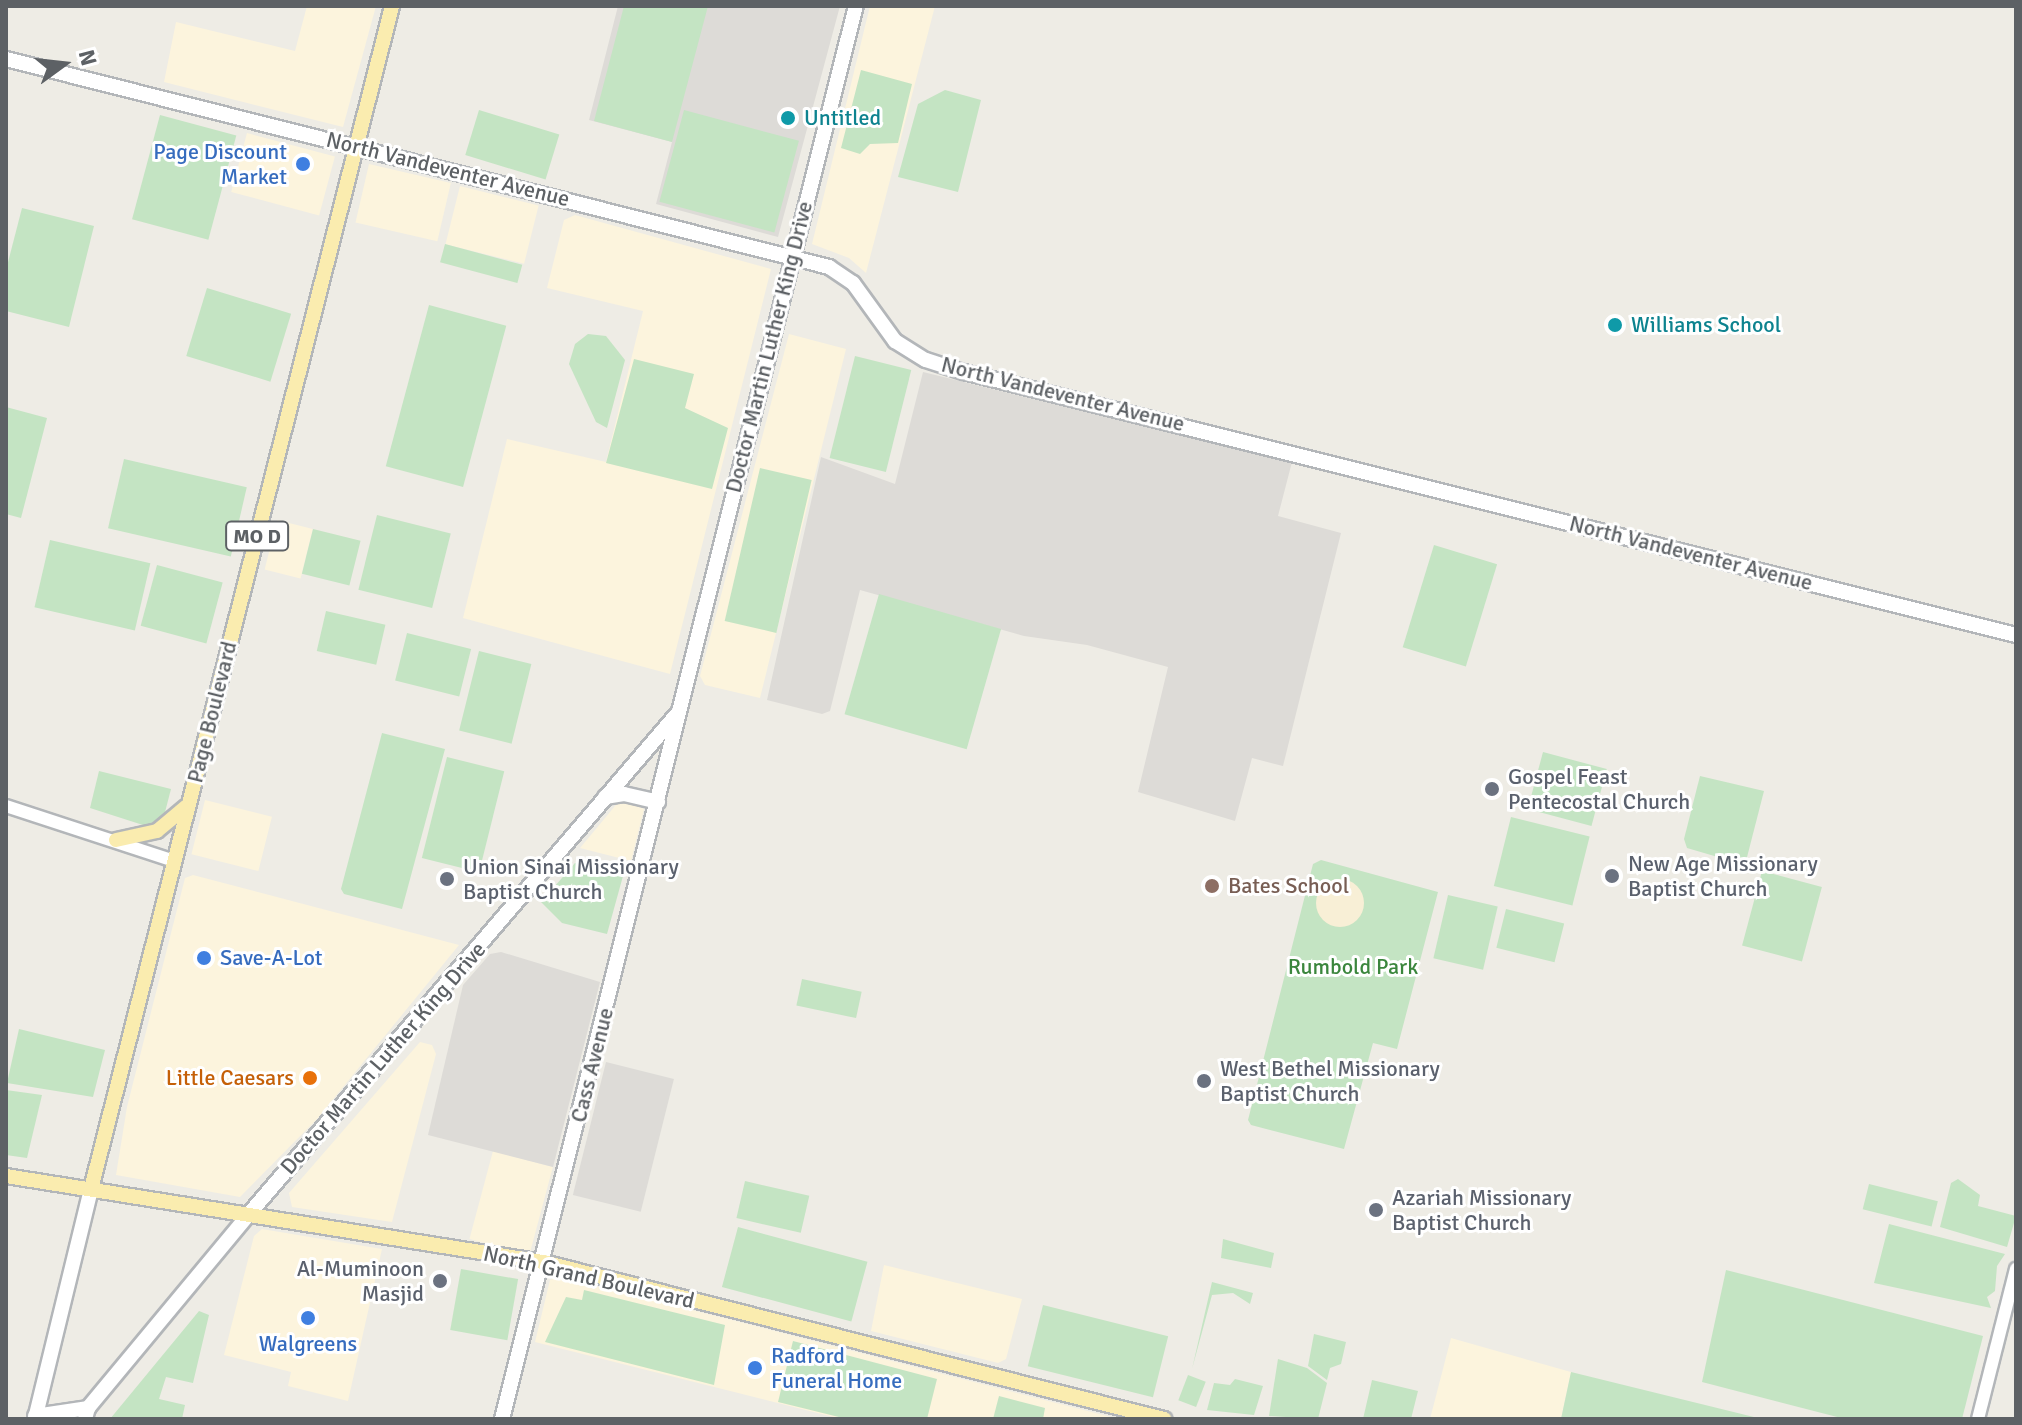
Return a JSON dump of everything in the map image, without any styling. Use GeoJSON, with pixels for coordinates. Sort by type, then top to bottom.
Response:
{"type":"FeatureCollection","features":[{"type":"Feature","properties":{"kind":"main road","name":"Page Boulevard"},"geometry":{"type":"LineString","coordinates":[[34,1418],[392,6]]}},
{"type":"Feature","properties":{"kind":"main road","name":"Doctor Martin Luther King Drive"},"geometry":{"type":"LineString","coordinates":[[34,1418],[87,1413],[249,1214],[680,710],[791,255],[856,6]]}},
{"type":"Feature","properties":{"kind":"main road","name":"North Vandeventer Avenue"},"geometry":{"type":"LineString","coordinates":[[6,59],[829,267],[853,283],[895,341],[926,360],[964,372],[2016,635]]}},
{"type":"Feature","properties":{"kind":"main road","name":"Cass Avenue"},"geometry":{"type":"LineString","coordinates":[[502,1419],[680,710]]}},
{"type":"Feature","properties":{"kind":"main road"},"geometry":{"type":"LineString","coordinates":[[605,797],[633,795],[658,802]]}},
{"type":"Feature","properties":{"kind":"main road"},"geometry":{"type":"LineString","coordinates":[[116,840],[164,828],[189,803]]}},
{"type":"Feature","properties":{"kind":"main road","name":"North Grand Boulevard"},"geometry":{"type":"LineString","coordinates":[[6,1176],[543,1262],[1164,1419]]}},
{"type":"Feature","properties":{"kind":"street"},"geometry":{"type":"LineString","coordinates":[[6,806],[174,861]]}},
{"type":"Feature","properties":{"kind":"street"},"geometry":{"type":"LineString","coordinates":[[1978,1419],[2016,1269]]}},
{"type":"Feature","properties":{"kind":"shaded area"},"geometry":{"type":"Polygon","coordinates":[[[307,6],[376,6],[343,127],[164,82],[176,22],[295,51],[307,6]]]}},
{"type":"Feature","properties":{"kind":"shaded area"},"geometry":{"type":"Polygon","coordinates":[[[618,6],[840,6],[778,237],[656,204],[672,142],[589,120],[618,6]]]}},
{"type":"Feature","properties":{"kind":"shaded area"},"geometry":{"type":"Polygon","coordinates":[[[870,6],[935,6],[866,273],[849,258],[812,244],[870,6]]]}},
{"type":"Feature","properties":{"kind":"shaded area"},"geometry":{"type":"Polygon","coordinates":[[[247,133],[335,157],[319,215],[231,192],[247,133]]]}},
{"type":"Feature","properties":{"kind":"shaded area"},"geometry":{"type":"Polygon","coordinates":[[[369,164],[451,183],[437,241],[356,222],[369,164]]]}},
{"type":"Feature","properties":{"kind":"shaded area"},"geometry":{"type":"Polygon","coordinates":[[[460,186],[539,206],[524,264],[445,244],[460,186]]]}},
{"type":"Feature","properties":{"kind":"shaded area"},"geometry":{"type":"Polygon","coordinates":[[[575,215],[771,269],[670,674],[463,618],[507,439],[606,462],[643,311],[547,288],[564,220],[575,215]]]}},
{"type":"Feature","properties":{"kind":"shaded area"},"geometry":{"type":"Polygon","coordinates":[[[789,334],[846,349],[760,698],[705,685],[700,676],[789,334]]]}},
{"type":"Feature","properties":{"kind":"shaded area"},"geometry":{"type":"Polygon","coordinates":[[[923,372],[1292,462],[1278,516],[1341,533],[1283,766],[1252,758],[1235,821],[1138,792],[1168,667],[1087,645],[1024,636],[860,590],[830,711],[822,714],[767,700],[821,457],[895,484],[923,372]]]}},
{"type":"Feature","properties":{"kind":"shaded area"},"geometry":{"type":"Polygon","coordinates":[[[277,520],[313,529],[301,578],[265,569],[277,520]]]}},
{"type":"Feature","properties":{"kind":"shaded area"},"geometry":{"type":"Polygon","coordinates":[[[205,800],[272,817],[258,871],[191,854],[205,800]]]}},
{"type":"Feature","properties":{"kind":"shaded area"},"geometry":{"type":"Polygon","coordinates":[[[620,800],[644,809],[631,861],[580,848],[620,800]]]}},
{"type":"Feature","properties":{"kind":"shaded area"},"geometry":{"type":"Polygon","coordinates":[[[193,875],[459,945],[317,1119],[240,1197],[116,1175],[127,1107],[185,878],[193,875]]]}},
{"type":"Feature","properties":{"kind":"shaded area"},"geometry":{"type":"Polygon","coordinates":[[[501,952],[600,982],[553,1167],[428,1135],[463,985],[490,954],[501,952]]]}},
{"type":"Feature","properties":{"kind":"shaded area"},"geometry":{"type":"Polygon","coordinates":[[[420,1042],[432,1045],[436,1054],[392,1222],[292,1207],[289,1193],[420,1042]]]}},
{"type":"Feature","properties":{"kind":"shaded area"},"geometry":{"type":"Polygon","coordinates":[[[606,1062],[674,1079],[641,1212],[573,1195],[606,1062]]]}},
{"type":"Feature","properties":{"kind":"shaded area"},"geometry":{"type":"Polygon","coordinates":[[[493,1151],[553,1167],[529,1255],[469,1239],[493,1151]]]}},
{"type":"Feature","properties":{"kind":"shaded area"},"geometry":{"type":"Polygon","coordinates":[[[262,1229],[382,1249],[348,1401],[288,1386],[291,1372],[224,1355],[254,1236],[262,1229]]]}},
{"type":"Feature","properties":{"kind":"shaded area"},"geometry":{"type":"Polygon","coordinates":[[[884,1265],[1022,1299],[1006,1359],[998,1363],[871,1331],[884,1265]]]}},
{"type":"Feature","properties":{"kind":"shaded area"},"geometry":{"type":"Polygon","coordinates":[[[559,1277],[1119,1419],[841,1419],[535,1342],[550,1280],[559,1277]]]}},
{"type":"Feature","properties":{"kind":"shaded area"},"geometry":{"type":"Polygon","coordinates":[[[1451,1338],[1571,1372],[1561,1419],[1430,1419],[1451,1338]]]}},
{"type":"Feature","properties":{"kind":"green space"},"geometry":{"type":"Polygon","coordinates":[[[624,6],[708,6],[672,142],[594,121],[624,6]]]}},
{"type":"Feature","properties":{"kind":"green space"},"geometry":{"type":"Polygon","coordinates":[[[861,70],[912,84],[898,143],[870,144],[860,154],[841,148],[861,70]]]}},
{"type":"Feature","properties":{"kind":"green space"},"geometry":{"type":"Polygon","coordinates":[[[945,90],[981,100],[958,192],[898,177],[918,104],[945,90]]]}},
{"type":"Feature","properties":{"kind":"green space"},"geometry":{"type":"Polygon","coordinates":[[[479,110],[559,135],[546,180],[465,155],[479,110]]]}},
{"type":"Feature","properties":{"kind":"green space"},"geometry":{"type":"Polygon","coordinates":[[[684,110],[799,141],[774,233],[659,202],[684,110]]]}},
{"type":"Feature","properties":{"kind":"green space"},"geometry":{"type":"Polygon","coordinates":[[[160,115],[236,135],[208,240],[132,219],[160,115]]]}},
{"type":"Feature","properties":{"kind":"green space"},"geometry":{"type":"Polygon","coordinates":[[[22,208],[94,226],[69,327],[6,311],[6,270],[22,208]]]}},
{"type":"Feature","properties":{"kind":"green space"},"geometry":{"type":"Polygon","coordinates":[[[445,244],[522,265],[517,283],[440,262],[445,244]]]}},
{"type":"Feature","properties":{"kind":"green space"},"geometry":{"type":"Polygon","coordinates":[[[207,288],[291,314],[270,382],[186,356],[207,288]]]}},
{"type":"Feature","properties":{"kind":"green space"},"geometry":{"type":"Polygon","coordinates":[[[429,305],[506,326],[463,487],[386,466],[429,305]]]}},
{"type":"Feature","properties":{"kind":"green space"},"geometry":{"type":"Polygon","coordinates":[[[588,334],[606,336],[625,360],[607,428],[596,422],[569,364],[575,344],[588,334]]]}},
{"type":"Feature","properties":{"kind":"green space"},"geometry":{"type":"Polygon","coordinates":[[[855,356],[911,370],[886,472],[830,458],[855,356]]]}},
{"type":"Feature","properties":{"kind":"green space"},"geometry":{"type":"Polygon","coordinates":[[[634,359],[694,374],[685,408],[728,428],[712,489],[606,463],[634,359]]]}},
{"type":"Feature","properties":{"kind":"green space"},"geometry":{"type":"Polygon","coordinates":[[[6,407],[47,418],[21,518],[6,514],[6,407]]]}},
{"type":"Feature","properties":{"kind":"green space"},"geometry":{"type":"Polygon","coordinates":[[[124,459],[247,487],[231,557],[108,528],[124,459]]]}},
{"type":"Feature","properties":{"kind":"green space"},"geometry":{"type":"Polygon","coordinates":[[[760,468],[812,480],[776,633],[725,621],[760,468]]]}},
{"type":"Feature","properties":{"kind":"green space"},"geometry":{"type":"Polygon","coordinates":[[[377,515],[451,533],[432,608],[358,590],[377,515]]]}},
{"type":"Feature","properties":{"kind":"green space"},"geometry":{"type":"Polygon","coordinates":[[[313,529],[361,541],[349,585],[302,574],[313,529]]]}},
{"type":"Feature","properties":{"kind":"green space"},"geometry":{"type":"Polygon","coordinates":[[[50,540],[150,563],[135,630],[34,607],[50,540]]]}},
{"type":"Feature","properties":{"kind":"green space"},"geometry":{"type":"Polygon","coordinates":[[[1434,545],[1497,564],[1466,667],[1403,647],[1434,545]]]}},
{"type":"Feature","properties":{"kind":"green space"},"geometry":{"type":"Polygon","coordinates":[[[157,565],[223,583],[206,643],[141,626],[157,565]]]}},
{"type":"Feature","properties":{"kind":"green space"},"geometry":{"type":"Polygon","coordinates":[[[879,594],[1001,629],[967,749],[845,714],[879,594]]]}},
{"type":"Feature","properties":{"kind":"green space"},"geometry":{"type":"Polygon","coordinates":[[[326,611],[385,625],[376,665],[317,651],[326,611]]]}},
{"type":"Feature","properties":{"kind":"green space"},"geometry":{"type":"Polygon","coordinates":[[[407,633],[471,649],[459,697],[395,681],[407,633]]]}},
{"type":"Feature","properties":{"kind":"green space"},"geometry":{"type":"Polygon","coordinates":[[[479,651],[531,664],[512,744],[459,731],[479,651]]]}},
{"type":"Feature","properties":{"kind":"green space"},"geometry":{"type":"Polygon","coordinates":[[[382,733],[445,749],[402,909],[344,894],[341,889],[382,733]]]}},
{"type":"Feature","properties":{"kind":"green space"},"geometry":{"type":"Polygon","coordinates":[[[1543,752],[1607,769],[1591,826],[1528,809],[1543,752]]]}},
{"type":"Feature","properties":{"kind":"green space"},"geometry":{"type":"Polygon","coordinates":[[[447,757],[504,771],[479,872],[422,858],[447,757]]]}},
{"type":"Feature","properties":{"kind":"green space"},"geometry":{"type":"Polygon","coordinates":[[[99,771],[171,789],[164,816],[146,826],[90,808],[99,771]]]}},
{"type":"Feature","properties":{"kind":"green space"},"geometry":{"type":"Polygon","coordinates":[[[1700,776],[1764,791],[1745,865],[1687,848],[1684,839],[1700,776]]]}},
{"type":"Feature","properties":{"kind":"green space"},"geometry":{"type":"Polygon","coordinates":[[[1511,817],[1590,837],[1572,905],[1494,886],[1511,817]]]}},
{"type":"Feature","properties":{"kind":"green space","name":"Rumbold Park"},"geometry":{"type":"Polygon","coordinates":[[[1321,860],[1438,892],[1397,1049],[1373,1043],[1344,1149],[1251,1125],[1248,1120],[1313,864],[1321,860]]]}},
{"type":"Feature","properties":{"kind":"green space"},"geometry":{"type":"Polygon","coordinates":[[[575,863],[623,876],[607,934],[562,923],[541,902],[575,863]]]}},
{"type":"Feature","properties":{"kind":"green space"},"geometry":{"type":"Polygon","coordinates":[[[1762,871],[1822,887],[1802,961],[1742,945],[1762,871]]]}},
{"type":"Feature","properties":{"kind":"green space"},"geometry":{"type":"Polygon","coordinates":[[[1448,895],[1498,906],[1483,970],[1433,958],[1448,895]]]}},
{"type":"Feature","properties":{"kind":"green space"},"geometry":{"type":"Polygon","coordinates":[[[1506,909],[1564,924],[1555,962],[1496,948],[1506,909]]]}},
{"type":"Feature","properties":{"kind":"green space"},"geometry":{"type":"Polygon","coordinates":[[[802,979],[862,992],[856,1018],[796,1005],[802,979]]]}},
{"type":"Feature","properties":{"kind":"green space"},"geometry":{"type":"Polygon","coordinates":[[[19,1029],[105,1050],[93,1097],[7,1083],[19,1029]]]}},
{"type":"Feature","properties":{"kind":"green space"},"geometry":{"type":"Polygon","coordinates":[[[6,1090],[42,1095],[27,1158],[6,1155],[6,1090]]]}},
{"type":"Feature","properties":{"kind":"green space"},"geometry":{"type":"Polygon","coordinates":[[[1958,1179],[1980,1195],[1978,1206],[2016,1216],[2007,1247],[1940,1227],[1951,1183],[1958,1179]]]}},
{"type":"Feature","properties":{"kind":"green space"},"geometry":{"type":"Polygon","coordinates":[[[745,1181],[809,1196],[801,1233],[736,1218],[745,1181]]]}},
{"type":"Feature","properties":{"kind":"green space"},"geometry":{"type":"Polygon","coordinates":[[[1869,1184],[1938,1201],[1932,1226],[1863,1209],[1869,1184]]]}},
{"type":"Feature","properties":{"kind":"green space"},"geometry":{"type":"Polygon","coordinates":[[[1889,1224],[2005,1254],[1997,1266],[1995,1291],[1987,1297],[1991,1308],[1874,1283],[1889,1224]]]}},
{"type":"Feature","properties":{"kind":"green space"},"geometry":{"type":"Polygon","coordinates":[[[738,1227],[867,1262],[851,1322],[722,1287],[738,1227]]]}},
{"type":"Feature","properties":{"kind":"green space"},"geometry":{"type":"Polygon","coordinates":[[[1223,1239],[1274,1253],[1271,1268],[1221,1258],[1223,1239]]]}},
{"type":"Feature","properties":{"kind":"green space"},"geometry":{"type":"Polygon","coordinates":[[[461,1269],[518,1279],[507,1340],[450,1330],[461,1269]]]}},
{"type":"Feature","properties":{"kind":"green space"},"geometry":{"type":"Polygon","coordinates":[[[1726,1270],[1983,1336],[1962,1419],[1845,1419],[1702,1382],[1726,1270]]]}},
{"type":"Feature","properties":{"kind":"green space"},"geometry":{"type":"Polygon","coordinates":[[[1212,1282],[1253,1293],[1250,1304],[1233,1293],[1212,1295],[1192,1369],[1212,1282]]]}},
{"type":"Feature","properties":{"kind":"green space"},"geometry":{"type":"Polygon","coordinates":[[[584,1290],[725,1325],[714,1385],[545,1342],[566,1297],[582,1300],[584,1290]]]}},
{"type":"Feature","properties":{"kind":"green space"},"geometry":{"type":"Polygon","coordinates":[[[1043,1305],[1168,1336],[1153,1397],[1028,1366],[1043,1305]]]}},
{"type":"Feature","properties":{"kind":"green space"},"geometry":{"type":"Polygon","coordinates":[[[199,1311],[209,1315],[193,1383],[166,1377],[159,1399],[185,1405],[182,1419],[110,1419],[199,1311]]]}},
{"type":"Feature","properties":{"kind":"green space"},"geometry":{"type":"Polygon","coordinates":[[[1314,1334],[1346,1342],[1341,1364],[1330,1368],[1327,1380],[1308,1366],[1314,1334]]]}},
{"type":"Feature","properties":{"kind":"green space"},"geometry":{"type":"Polygon","coordinates":[[[793,1341],[937,1379],[927,1419],[847,1419],[778,1402],[793,1341]]]}},
{"type":"Feature","properties":{"kind":"green space"},"geometry":{"type":"Polygon","coordinates":[[[1278,1359],[1307,1368],[1327,1383],[1318,1419],[1269,1416],[1278,1359]]]}},
{"type":"Feature","properties":{"kind":"green space"},"geometry":{"type":"Polygon","coordinates":[[[1571,1372],[1762,1419],[1561,1419],[1571,1372]]]}},
{"type":"Feature","properties":{"kind":"green space"},"geometry":{"type":"Polygon","coordinates":[[[1188,1375],[1206,1382],[1196,1407],[1178,1400],[1188,1375]]]}},
{"type":"Feature","properties":{"kind":"green space"},"geometry":{"type":"Polygon","coordinates":[[[1235,1379],[1263,1386],[1254,1415],[1207,1410],[1214,1383],[1230,1385],[1235,1379]]]}},
{"type":"Feature","properties":{"kind":"green space"},"geometry":{"type":"Polygon","coordinates":[[[1372,1380],[1418,1391],[1411,1419],[1363,1419],[1372,1380]]]}},
{"type":"Feature","properties":{"kind":"green space"},"geometry":{"type":"Polygon","coordinates":[[[999,1396],[1045,1408],[1043,1419],[993,1419],[999,1396]]]}},
{"type":"Feature","properties":{"kind":"sand"},"geometry":{"type":"Polygon","coordinates":[[[1340,879],[1357,886],[1364,903],[1357,920],[1340,927],[1323,920],[1316,903],[1323,886],[1340,879]]]}},
{"type":"Feature","properties":{"kind":"place","name":"Untitled"},"geometry":{"type":"Point","coordinates":[788,118]}},
{"type":"Feature","properties":{"kind":"place","name":"Page Discount Market"},"geometry":{"type":"Point","coordinates":[303,164]}},
{"type":"Feature","properties":{"kind":"place","name":"Williams School"},"geometry":{"type":"Point","coordinates":[1615,325]}},
{"type":"Feature","properties":{"kind":"place","name":"Gospel Feast Pentecostal Church"},"geometry":{"type":"Point","coordinates":[1492,789]}},
{"type":"Feature","properties":{"kind":"place","name":"New Age Missionary Baptist Church"},"geometry":{"type":"Point","coordinates":[1612,876]}},
{"type":"Feature","properties":{"kind":"place","name":"Union Sinai Missionary Baptist Church"},"geometry":{"type":"Point","coordinates":[447,879]}},
{"type":"Feature","properties":{"kind":"place","name":"Bates School"},"geometry":{"type":"Point","coordinates":[1212,886]}},
{"type":"Feature","properties":{"kind":"place","name":"Save-A-Lot"},"geometry":{"type":"Point","coordinates":[204,958]}},
{"type":"Feature","properties":{"kind":"place","name":"Little Caesars"},"geometry":{"type":"Point","coordinates":[310,1078]}},
{"type":"Feature","properties":{"kind":"place","name":"West Bethel Missionary Baptist Church"},"geometry":{"type":"Point","coordinates":[1204,1081]}},
{"type":"Feature","properties":{"kind":"place","name":"Azariah Missionary Baptist Church"},"geometry":{"type":"Point","coordinates":[1376,1210]}},
{"type":"Feature","properties":{"kind":"place","name":"Al-Muminoon Masjid"},"geometry":{"type":"Point","coordinates":[440,1281]}},
{"type":"Feature","properties":{"kind":"place","name":"Walgreens"},"geometry":{"type":"Point","coordinates":[308,1318]}},
{"type":"Feature","properties":{"kind":"place","name":"Radford Funeral Home"},"geometry":{"type":"Point","coordinates":[755,1368]}}]}
